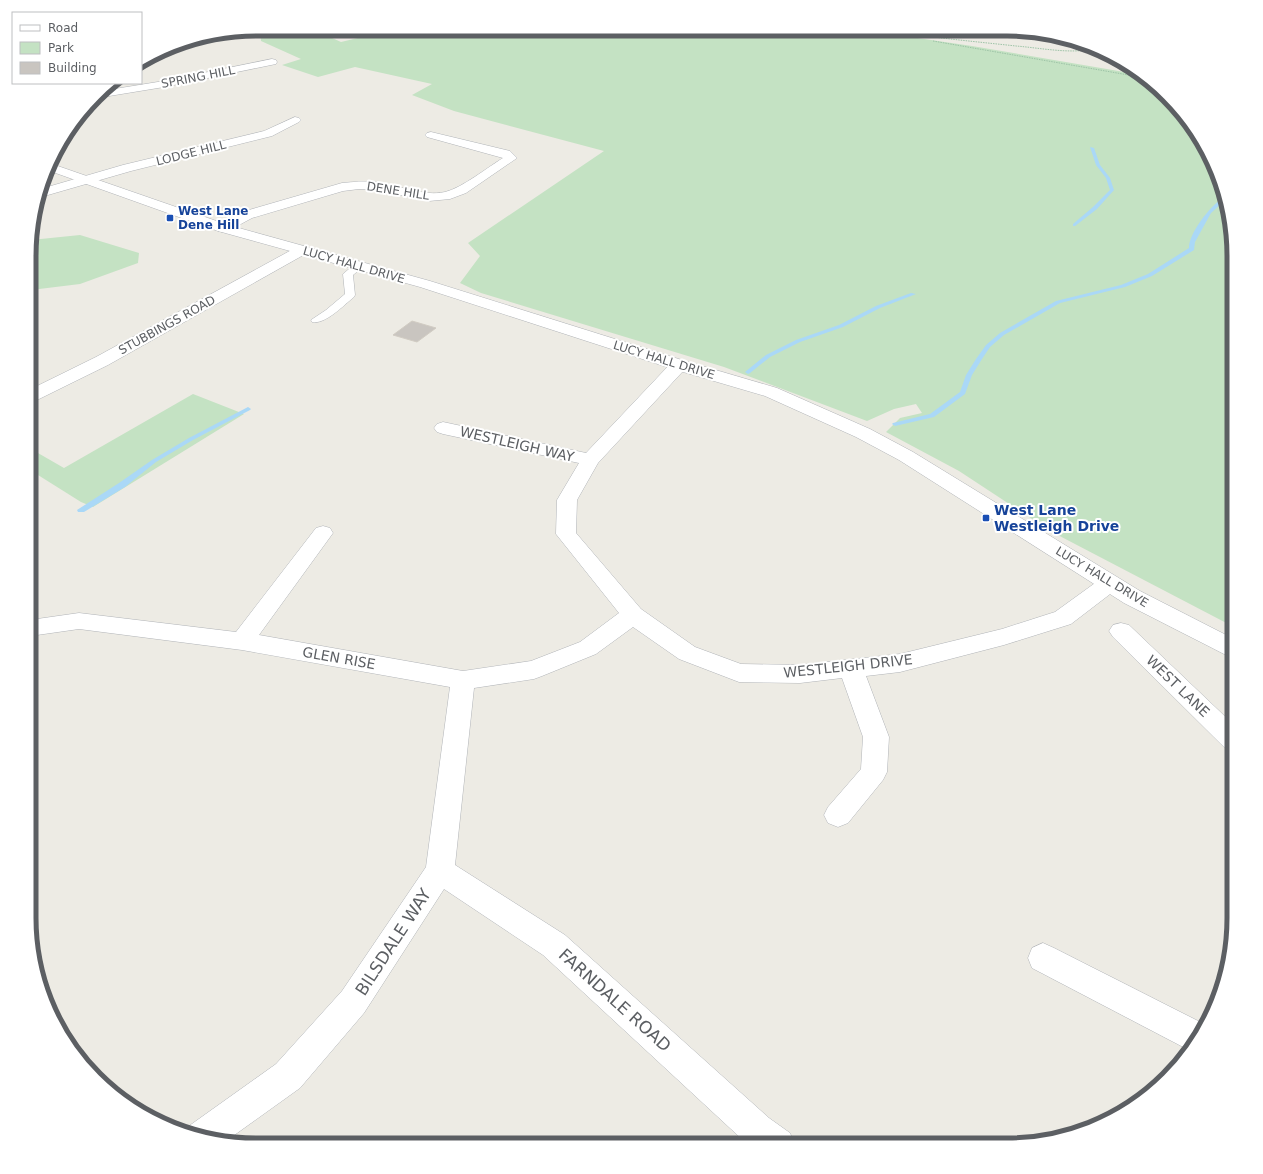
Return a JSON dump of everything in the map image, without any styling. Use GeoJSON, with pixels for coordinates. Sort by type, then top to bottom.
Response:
{"type":"FeatureCollection","features":[{"type":"Feature","properties":{"kind":"street","name":"SPRING HILL"},"geometry":{"type":"LineString","coordinates":[[110,92],[164,84],[272,62]]}},
{"type":"Feature","properties":{"kind":"street","name":"LODGE HILL"},"geometry":{"type":"LineString","coordinates":[[46,192],[127,168],[268,134],[295,120]]}},
{"type":"Feature","properties":{"kind":"street","name":"DENE HILL"},"geometry":{"type":"LineString","coordinates":[[223,228],[247,215],[342,187],[359,185],[376,186],[429,197],[450,195],[461,190],[511,158],[506,154],[431,135]]}},
{"type":"Feature","properties":{"kind":"street","name":"LUCY HALL DRIVE"},"geometry":{"type":"LineString","coordinates":[[55,168],[86,181],[223,228],[425,284],[679,365],[771,392],[863,433],[906,456],[1132,597],[1227,645]]}},
{"type":"Feature","properties":{"kind":"street","name":"STUBBINGS ROAD"},"geometry":{"type":"LineString","coordinates":[[36,394],[102,361],[302,250]]}},
{"type":"Feature","properties":{"kind":"street","name":"WESTLEIGH DRIVE"},"geometry":{"type":"LineString","coordinates":[[679,365],[590,460],[567,500],[566,534],[633,615],[687,654],[739,673],[800,674],[900,664],[1004,637],[1063,618],[1110,583]]}},
{"type":"Feature","properties":{"kind":"street","name":"WESTLEIGH WAY"},"geometry":{"type":"LineString","coordinates":[[443,428],[590,460]]}},
{"type":"Feature","properties":{"kind":"street"},"geometry":{"type":"LineString","coordinates":[[242,641],[323,533]]}},
{"type":"Feature","properties":{"kind":"street","name":"GLEN RISE"},"geometry":{"type":"LineString","coordinates":[[36,627],[79,621],[242,641],[463,680],[534,670],[588,648],[633,615]]}},
{"type":"Feature","properties":{"kind":"street","name":"WEST LANE"},"geometry":{"type":"LineString","coordinates":[[1122,631],[1227,734]]}},
{"type":"Feature","properties":{"kind":"street"},"geometry":{"type":"LineString","coordinates":[[838,815],[874,772],[876,737],[851,669]]}},
{"type":"Feature","properties":{"kind":"street","name":"BILSDALE WAY"},"geometry":{"type":"LineString","coordinates":[[208,1133],[288,1076],[353,1002],[440,871],[463,680]]}},
{"type":"Feature","properties":{"kind":"street","name":"FARNDALE ROAD"},"geometry":{"type":"LineString","coordinates":[[440,871],[554,944],[759,1138]]}},
{"type":"Feature","properties":{"kind":"street"},"geometry":{"type":"LineString","coordinates":[[1043,958],[1193,1035]]}},
{"type":"Feature","properties":{"kind":"lane"},"geometry":{"type":"LineString","coordinates":[[316,320],[330,312],[350,295],[348,274],[358,266]]}},
{"type":"Feature","properties":{"kind":"path"},"geometry":{"type":"LineString","coordinates":[[922,36],[1050,49],[1085,51]]}},
{"type":"Feature","properties":{"kind":"path"},"geometry":{"type":"LineString","coordinates":[[933,41],[1133,76]]}},
{"type":"Feature","properties":{"kind":"green space"},"geometry":{"type":"Polygon","coordinates":[[[261,36],[328,36],[341,42],[366,36],[390,36],[393,38],[401,36],[904,36],[1129,73],[1152,91],[1172,111],[1190,134],[1210,172],[1223,213],[1227,242],[1227,623],[1052,532],[959,471],[886,432],[900,418],[922,413],[916,404],[894,409],[867,421],[724,367],[481,293],[460,283],[480,256],[468,243],[604,151],[454,111],[412,95],[432,84],[355,67],[318,77],[282,65],[301,59],[261,41],[261,36]]]}},
{"type":"Feature","properties":{"kind":"green space"},"geometry":{"type":"Polygon","coordinates":[[[80,235],[139,253],[138,263],[80,284],[36,289],[36,239],[80,235]]]}},
{"type":"Feature","properties":{"kind":"green space"},"geometry":{"type":"Polygon","coordinates":[[[193,394],[244,414],[93,507],[81,502],[36,474],[36,452],[64,468],[193,394]]]}},
{"type":"Feature","properties":{"kind":"building"},"geometry":{"type":"Polygon","coordinates":[[[412,321],[436,328],[417,342],[393,335],[412,321]]]}},
{"type":"Feature","properties":{"kind":"waterway"},"geometry":{"type":"LineString","coordinates":[[1075,225],[1095,208],[1112,190],[1108,178],[1098,165],[1092,148]]}},
{"type":"Feature","properties":{"kind":"waterway"},"geometry":{"type":"LineString","coordinates":[[895,424],[932,416],[963,393],[969,375],[979,359],[988,346],[1002,334],[1058,302],[1123,286],[1150,275],[1192,249],[1192,242],[1209,212],[1220,202]]}},
{"type":"Feature","properties":{"kind":"waterway"},"geometry":{"type":"LineString","coordinates":[[748,372],[768,356],[798,341],[841,326],[878,307],[913,294]]}},
{"type":"Feature","properties":{"kind":"waterway"},"geometry":{"type":"LineString","coordinates":[[81,510],[122,485],[154,461],[191,439],[248,409]]}},
{"type":"Feature","properties":{"kind":"place","name":"West Lane Dene Hill"},"geometry":{"type":"Point","coordinates":[170,218]}},
{"type":"Feature","properties":{"kind":"place","name":"West Lane Westleigh Drive"},"geometry":{"type":"Point","coordinates":[986,518]}}]}
